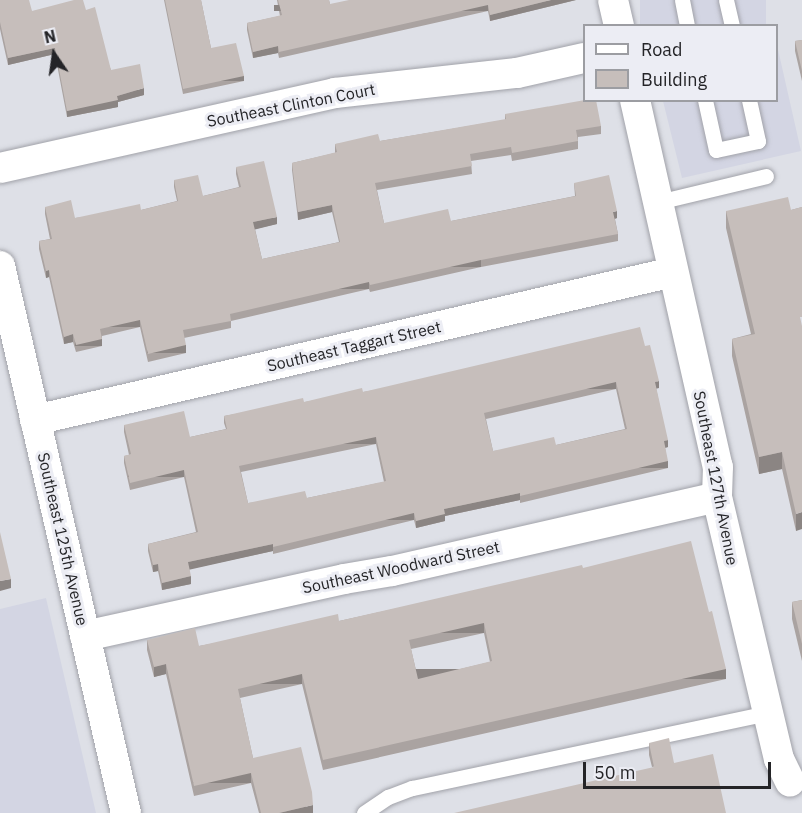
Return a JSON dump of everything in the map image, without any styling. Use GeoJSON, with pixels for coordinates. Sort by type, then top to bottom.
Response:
{"type":"FeatureCollection","features":[{"type":"Feature","properties":{"kind":"street"},"geometry":{"type":"LineString","coordinates":[[613,0],[619,24]]}},
{"type":"Feature","properties":{"kind":"street","name":"Southeast Clinton Court"},"geometry":{"type":"LineString","coordinates":[[0,168],[335,93],[517,74],[583,58]]}},
{"type":"Feature","properties":{"kind":"street","name":"Southeast 127th Avenue"},"geometry":{"type":"LineString","coordinates":[[635,102],[718,467],[717,497],[768,713],[779,759],[796,782]]}},
{"type":"Feature","properties":{"kind":"street","name":"Southeast 125th Avenue"},"geometry":{"type":"LineString","coordinates":[[0,266],[6,322],[35,420],[126,813]]}},
{"type":"Feature","properties":{"kind":"street","name":"Southeast Taggart Street"},"geometry":{"type":"LineString","coordinates":[[35,420],[673,272]]}},
{"type":"Feature","properties":{"kind":"street","name":"Southeast Woodward Street"},"geometry":{"type":"LineString","coordinates":[[85,636],[344,579],[392,572],[717,497]]}},
{"type":"Feature","properties":{"kind":"lane"},"geometry":{"type":"LineString","coordinates":[[682,0],[687,24]]}},
{"type":"Feature","properties":{"kind":"lane"},"geometry":{"type":"LineString","coordinates":[[726,0],[732,24]]}},
{"type":"Feature","properties":{"kind":"lane"},"geometry":{"type":"LineString","coordinates":[[705,102],[716,150],[758,141],[749,102]]}},
{"type":"Feature","properties":{"kind":"lane"},"geometry":{"type":"LineString","coordinates":[[657,202],[766,176]]}},
{"type":"Feature","properties":{"kind":"lane"},"geometry":{"type":"LineString","coordinates":[[364,813],[388,797],[412,788],[768,713]]}},
{"type":"Feature","properties":{"kind":"shaded area"},"geometry":{"type":"Polygon","coordinates":[[[640,0],[766,0],[766,24],[640,24],[640,0]]]}},
{"type":"Feature","properties":{"kind":"shaded area"},"geometry":{"type":"Polygon","coordinates":[[[778,49],[801,151],[682,178],[663,102],[778,102],[778,49]]]}},
{"type":"Feature","properties":{"kind":"shaded area"},"geometry":{"type":"Polygon","coordinates":[[[46,598],[96,813],[0,813],[0,609],[46,598]]]}},
{"type":"Feature","properties":{"kind":"building"},"geometry":{"type":"Polygon","coordinates":[[[0,0],[29,0],[32,11],[74,0],[83,0],[86,10],[95,7],[111,70],[140,64],[144,88],[117,96],[118,100],[67,111],[55,48],[8,58],[0,22],[0,0]]]}},
{"type":"Feature","properties":{"kind":"building"},"geometry":{"type":"Polygon","coordinates":[[[165,0],[201,0],[211,48],[236,43],[244,76],[183,89],[165,0]]]}},
{"type":"Feature","properties":{"kind":"building"},"geometry":{"type":"Polygon","coordinates":[[[278,0],[329,0],[330,4],[349,0],[551,0],[490,15],[488,5],[279,52],[278,46],[253,52],[247,23],[282,15],[278,0]]]}},
{"type":"Feature","properties":{"kind":"building"},"geometry":{"type":"Polygon","coordinates":[[[802,40],[802,71],[795,41],[802,40]]]}},
{"type":"Feature","properties":{"kind":"building"},"geometry":{"type":"Polygon","coordinates":[[[583,100],[596,102],[601,126],[576,130],[578,141],[512,153],[511,147],[470,154],[472,166],[375,183],[384,223],[448,209],[451,221],[576,196],[574,183],[609,175],[617,211],[613,212],[618,234],[481,260],[370,285],[369,282],[230,314],[231,321],[183,330],[186,345],[148,354],[140,320],[100,329],[102,339],[76,345],[73,334],[64,337],[49,270],[46,271],[39,241],[52,239],[45,207],[71,200],[75,218],[140,204],[141,210],[178,201],[174,180],[198,175],[203,196],[241,187],[236,167],[264,161],[277,217],[253,222],[262,259],[340,242],[332,205],[298,212],[292,163],[337,152],[335,144],[378,134],[380,141],[506,119],[505,114],[583,100]]]}},
{"type":"Feature","properties":{"kind":"building"},"geometry":{"type":"Polygon","coordinates":[[[788,197],[791,210],[802,207],[802,317],[800,317],[802,326],[802,512],[796,514],[782,452],[759,457],[732,339],[755,334],[726,211],[788,197]]]}},
{"type":"Feature","properties":{"kind":"building"},"geometry":{"type":"Polygon","coordinates":[[[640,327],[645,346],[650,345],[659,381],[655,382],[668,440],[664,441],[668,461],[520,496],[520,493],[444,509],[445,514],[416,521],[414,513],[273,547],[273,544],[188,562],[191,576],[162,583],[158,564],[153,565],[148,544],[198,532],[184,470],[130,483],[124,456],[131,454],[124,425],[184,411],[190,437],[227,429],[224,416],[303,398],[304,402],[362,388],[363,392],[640,327]],[[616,382],[484,413],[493,451],[554,437],[556,445],[627,429],[616,382]],[[376,437],[239,466],[248,503],[305,491],[307,498],[386,481],[376,437]]]}},
{"type":"Feature","properties":{"kind":"building"},"geometry":{"type":"Polygon","coordinates":[[[0,532],[11,579],[0,581],[0,532]]]}},
{"type":"Feature","properties":{"kind":"building"},"geometry":{"type":"Polygon","coordinates":[[[691,541],[726,669],[323,760],[302,674],[238,689],[253,758],[301,747],[313,805],[279,813],[261,813],[251,773],[194,786],[166,664],[154,667],[147,640],[195,628],[199,646],[338,614],[339,621],[582,565],[583,568],[691,541]],[[484,623],[409,640],[418,679],[492,661],[484,623]]]}},
{"type":"Feature","properties":{"kind":"building"},"geometry":{"type":"Polygon","coordinates":[[[802,600],[802,644],[792,602],[802,600]]]}},
{"type":"Feature","properties":{"kind":"building"},"geometry":{"type":"Polygon","coordinates":[[[669,738],[674,763],[713,754],[726,813],[454,813],[654,767],[649,743],[669,738]]]}}]}
